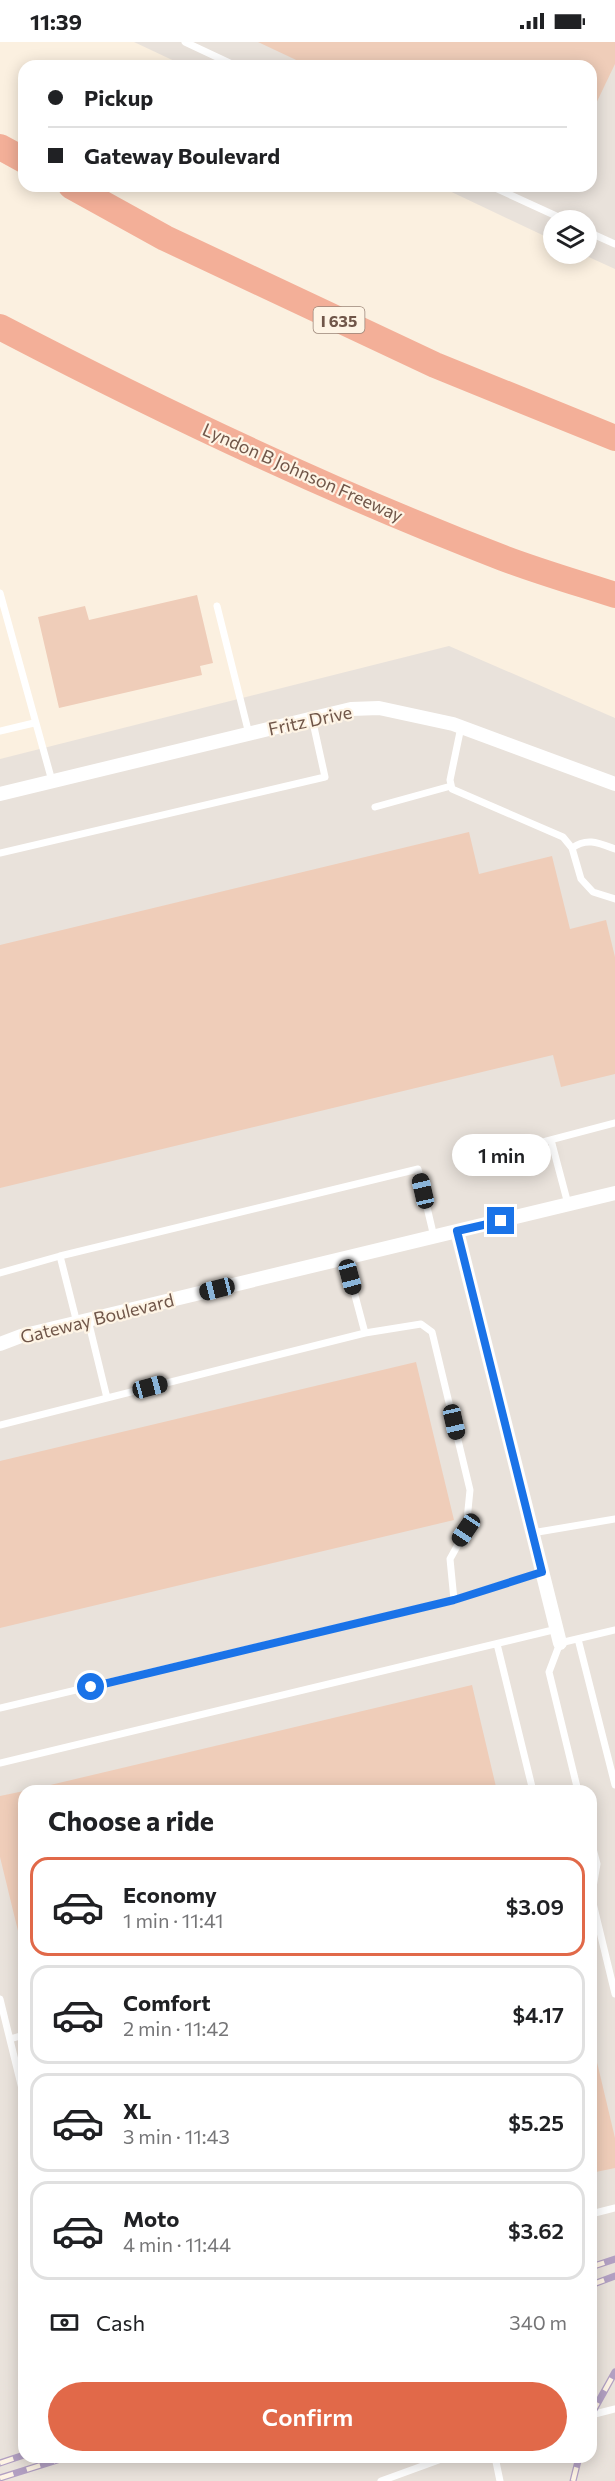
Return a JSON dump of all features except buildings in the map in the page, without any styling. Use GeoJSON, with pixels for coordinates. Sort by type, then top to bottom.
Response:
{"type":"FeatureCollection","features":[{"type":"Feature","properties":{"kind":"highway"},"geometry":{"type":"LineString","coordinates":[[0,147],[18,157]]}},
{"type":"Feature","properties":{"kind":"highway","name":"I 635"},"geometry":{"type":"LineString","coordinates":[[82,192],[165,238],[435,365],[609,436]]}},
{"type":"Feature","properties":{"kind":"highway","name":"Lyndon B Johnson Freeway"},"geometry":{"type":"LineString","coordinates":[[0,327],[94,376],[279,464],[504,558],[615,595]]}},
{"type":"Feature","properties":{"kind":"highway"},"geometry":{"type":"LineString","coordinates":[[504,558],[615,604]]}},
{"type":"Feature","properties":{"kind":"street","name":"Fritz Drive"},"geometry":{"type":"LineString","coordinates":[[0,794],[351,709],[379,708],[460,727],[615,784]]}},
{"type":"Feature","properties":{"kind":"street","name":"Gateway Boulevard"},"geometry":{"type":"LineString","coordinates":[[0,1344],[21,1336],[615,1193]]}},
{"type":"Feature","properties":{"kind":"street"},"geometry":{"type":"LineString","coordinates":[[457,1231],[558,1636]]}},
{"type":"Feature","properties":{"kind":"lane"},"geometry":{"type":"LineString","coordinates":[[184,42],[223,60]]}},
{"type":"Feature","properties":{"kind":"lane"},"geometry":{"type":"LineString","coordinates":[[504,192],[543,210]]}},
{"type":"Feature","properties":{"kind":"lane"},"geometry":{"type":"LineString","coordinates":[[597,236],[615,244]]}},
{"type":"Feature","properties":{"kind":"lane"},"geometry":{"type":"LineString","coordinates":[[0,593],[34,723],[52,781]]}},
{"type":"Feature","properties":{"kind":"lane"},"geometry":{"type":"LineString","coordinates":[[217,606],[249,734]]}},
{"type":"Feature","properties":{"kind":"lane"},"geometry":{"type":"LineString","coordinates":[[0,853],[325,777],[312,718]]}},
{"type":"Feature","properties":{"kind":"lane"},"geometry":{"type":"LineString","coordinates":[[0,730],[34,723]]}},
{"type":"Feature","properties":{"kind":"lane"},"geometry":{"type":"LineString","coordinates":[[460,727],[450,780],[452,789],[563,837],[572,848],[581,879],[593,892],[615,899]]}},
{"type":"Feature","properties":{"kind":"lane"},"geometry":{"type":"LineString","coordinates":[[375,807],[451,786]]}},
{"type":"Feature","properties":{"kind":"lane"},"geometry":{"type":"LineString","coordinates":[[572,848],[582,841],[593,841],[615,849]]}},
{"type":"Feature","properties":{"kind":"lane"},"geometry":{"type":"LineString","coordinates":[[474,1160],[615,1123]]}},
{"type":"Feature","properties":{"kind":"lane"},"geometry":{"type":"LineString","coordinates":[[551,1140],[568,1204]]}},
{"type":"Feature","properties":{"kind":"lane"},"geometry":{"type":"LineString","coordinates":[[0,1273],[60,1256],[418,1169],[434,1237]]}},
{"type":"Feature","properties":{"kind":"lane"},"geometry":{"type":"LineString","coordinates":[[60,1256],[107,1398]]}},
{"type":"Feature","properties":{"kind":"lane"},"geometry":{"type":"LineString","coordinates":[[345,1258],[365,1333]]}},
{"type":"Feature","properties":{"kind":"lane"},"geometry":{"type":"LineString","coordinates":[[0,1425],[365,1333],[421,1324],[432,1332],[470,1490],[470,1509],[466,1530],[450,1559],[454,1600]]}},
{"type":"Feature","properties":{"kind":"lane"},"geometry":{"type":"LineString","coordinates":[[532,1533],[615,1519]]}},
{"type":"Feature","properties":{"kind":"lane"},"geometry":{"type":"LineString","coordinates":[[0,1708],[454,1600],[542,1572]]}},
{"type":"Feature","properties":{"kind":"lane"},"geometry":{"type":"LineString","coordinates":[[0,1763],[497,1644],[558,1636],[579,1639],[615,1630]]}},
{"type":"Feature","properties":{"kind":"lane"},"geometry":{"type":"LineString","coordinates":[[558,1636],[549,1672],[577,1785]]}},
{"type":"Feature","properties":{"kind":"lane"},"geometry":{"type":"LineString","coordinates":[[579,1639],[615,1785]]}},
{"type":"Feature","properties":{"kind":"lane"},"geometry":{"type":"LineString","coordinates":[[497,1644],[532,1785]]}},
{"type":"Feature","properties":{"kind":"lane"},"geometry":{"type":"LineString","coordinates":[[597,1923],[615,1994]]}},
{"type":"Feature","properties":{"kind":"lane"},"geometry":{"type":"LineString","coordinates":[[0,1999],[18,2072]]}},
{"type":"Feature","properties":{"kind":"lane"},"geometry":{"type":"LineString","coordinates":[[10,2039],[18,2037]]}},
{"type":"Feature","properties":{"kind":"lane"},"geometry":{"type":"LineString","coordinates":[[597,2212],[615,2208]]}},
{"type":"Feature","properties":{"kind":"lane"},"geometry":{"type":"LineString","coordinates":[[597,2414],[615,2409]]}},
{"type":"Feature","properties":{"kind":"lane"},"geometry":{"type":"LineString","coordinates":[[381,2481],[430,2463]]}},
{"type":"Feature","properties":{"kind":"lane"},"geometry":{"type":"LineString","coordinates":[[496,2463],[500,2481]]}},
{"type":"Feature","properties":{"kind":"shaded area"},"geometry":{"type":"Polygon","coordinates":[[[134,42],[615,42],[615,269],[597,261],[597,210],[543,210],[543,235],[452,192],[597,192],[597,60],[172,60],[134,42]]]}},
{"type":"Feature","properties":{"kind":"shaded area"},"geometry":{"type":"Polygon","coordinates":[[[449,646],[615,718],[615,2481],[0,2481],[0,759],[449,646]]]}},
{"type":"Feature","properties":{"kind":"railway"},"geometry":{"type":"LineString","coordinates":[[597,2265],[615,2259]]}},
{"type":"Feature","properties":{"kind":"railway"},"geometry":{"type":"LineString","coordinates":[[597,2283],[615,2276]]}},
{"type":"Feature","properties":{"kind":"railway"},"geometry":{"type":"LineString","coordinates":[[597,2404],[615,2372]]}},
{"type":"Feature","properties":{"kind":"railway"},"geometry":{"type":"LineString","coordinates":[[0,2463],[18,2457]]}},
{"type":"Feature","properties":{"kind":"railway"},"geometry":{"type":"LineString","coordinates":[[0,2478],[48,2463]]}},
{"type":"Feature","properties":{"kind":"railway"},"geometry":{"type":"LineString","coordinates":[[573,2481],[578,2463]]}},
{"type":"Feature","properties":{"kind":"route"},"geometry":{"type":"LineString","coordinates":[[91,1687],[454,1600],[542,1572],[457,1231],[501,1221]]}}]}
